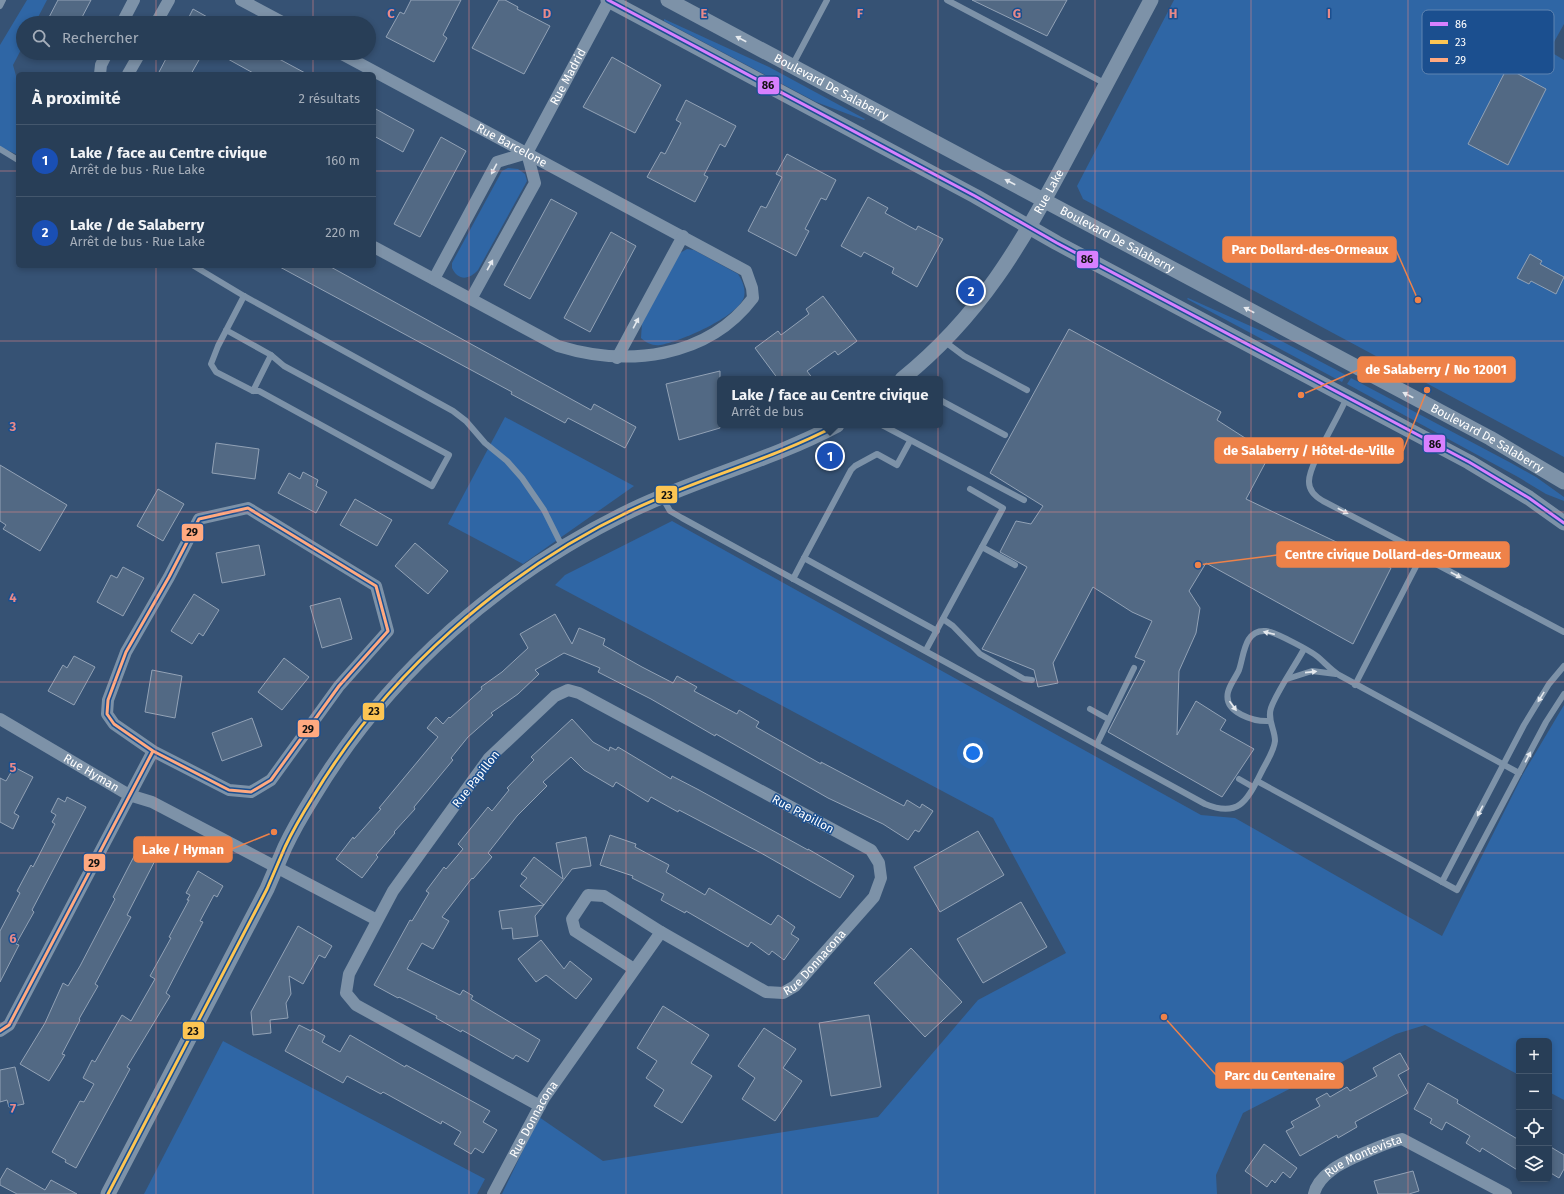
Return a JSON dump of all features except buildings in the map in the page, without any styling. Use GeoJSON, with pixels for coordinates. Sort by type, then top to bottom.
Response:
{"type":"FeatureCollection","features":[{"type":"Feature","properties":{"kind":"street"},"geometry":{"type":"LineString","coordinates":[[126,16],[134,0]]}},
{"type":"Feature","properties":{"kind":"street"},"geometry":{"type":"LineString","coordinates":[[160,16],[169,0]]}},
{"type":"Feature","properties":{"kind":"street"},"geometry":{"type":"LineString","coordinates":[[241,0],[271,16]]}},
{"type":"Feature","properties":{"kind":"street"},"geometry":{"type":"LineString","coordinates":[[608,0],[1497,478],[1530,498],[1564,523]]}},
{"type":"Feature","properties":{"kind":"street","name":"Rue Madrid"},"geometry":{"type":"LineString","coordinates":[[527,153],[608,0]]}},
{"type":"Feature","properties":{"kind":"street","name":"Boulevard De Salaberry"},"geometry":{"type":"LineString","coordinates":[[668,0],[1509,448],[1564,482]]}},
{"type":"Feature","properties":{"kind":"street","name":"Rue Lake"},"geometry":{"type":"LineString","coordinates":[[907,376],[944,341],[991,287],[1030,228],[1151,0]]}},
{"type":"Feature","properties":{"kind":"street"},"geometry":{"type":"LineString","coordinates":[[100,72],[104,60]]}},
{"type":"Feature","properties":{"kind":"street"},"geometry":{"type":"LineString","coordinates":[[129,72],[136,60]]}},
{"type":"Feature","properties":{"kind":"street","name":"Rue Barcelone"},"geometry":{"type":"LineString","coordinates":[[353,60],[376,72]]}},
{"type":"Feature","properties":{"kind":"street","name":"Rue Barcelone"},"geometry":{"type":"LineString","coordinates":[[376,72],[746,271],[752,288],[753,298],[743,311],[718,332],[685,347],[658,354],[617,358],[582,353],[558,346],[376,248]]}},
{"type":"Feature","properties":{"kind":"street"},"geometry":{"type":"LineString","coordinates":[[434,279],[497,162],[527,153],[535,183],[471,300]]}},
{"type":"Feature","properties":{"kind":"street"},"geometry":{"type":"LineString","coordinates":[[617,358],[683,236]]}},
{"type":"Feature","properties":{"kind":"street"},"geometry":{"type":"LineString","coordinates":[[108,1194],[268,889],[285,846],[327,776],[359,731],[396,686],[465,619],[516,579],[563,548],[606,523],[662,497],[767,457],[830,428]]}},
{"type":"Feature","properties":{"kind":"street"},"geometry":{"type":"LineString","coordinates":[[248,508],[376,586],[388,631],[339,686],[271,780],[251,792],[229,790],[152,751],[114,724],[107,714],[108,700],[126,652],[169,577],[199,519],[248,508]]}},
{"type":"Feature","properties":{"kind":"street","name":"Rue Papillon"},"geometry":{"type":"LineString","coordinates":[[540,1106],[356,1005],[346,993],[349,974],[392,891],[489,758],[555,696],[568,690],[586,696],[871,850],[879,863],[881,878]]}},
{"type":"Feature","properties":{"kind":"street","name":"Rue Hyman"},"geometry":{"type":"LineString","coordinates":[[0,719],[129,795],[152,802],[377,920]]}},
{"type":"Feature","properties":{"kind":"street"},"geometry":{"type":"LineString","coordinates":[[0,1031],[9,1025],[152,751]]}},
{"type":"Feature","properties":{"kind":"street","name":"Rue Donnacona"},"geometry":{"type":"LineString","coordinates":[[634,969],[576,931],[572,919],[588,895],[604,896],[661,932],[766,992],[783,993],[795,986],[874,897],[881,878]]}},
{"type":"Feature","properties":{"kind":"street","name":"Rue Donnacona"},"geometry":{"type":"LineString","coordinates":[[493,1194],[540,1106],[661,932]]}},
{"type":"Feature","properties":{"kind":"street","name":"Rue Montevista"},"geometry":{"type":"LineString","coordinates":[[1314,1194],[1316,1186],[1333,1169],[1391,1141],[1402,1139],[1506,1194]]}},
{"type":"Feature","properties":{"kind":"lane"},"geometry":{"type":"LineString","coordinates":[[0,6],[3,0]]}},
{"type":"Feature","properties":{"kind":"lane"},"geometry":{"type":"LineString","coordinates":[[792,66],[828,0]]}},
{"type":"Feature","properties":{"kind":"lane"},"geometry":{"type":"LineString","coordinates":[[947,0],[1106,84]]}},
{"type":"Feature","properties":{"kind":"lane"},"geometry":{"type":"LineString","coordinates":[[0,149],[16,159]]}},
{"type":"Feature","properties":{"kind":"lane"},"geometry":{"type":"LineString","coordinates":[[197,268],[244,296],[453,411],[466,421],[485,443],[507,461],[522,478],[544,510],[563,548]]}},
{"type":"Feature","properties":{"kind":"lane"},"geometry":{"type":"LineString","coordinates":[[226,330],[271,356],[284,366],[449,455],[432,486],[259,391],[252,391],[216,372],[211,367],[212,361],[226,330],[244,296]]}},
{"type":"Feature","properties":{"kind":"lane"},"geometry":{"type":"LineString","coordinates":[[944,341],[959,353],[1028,390]]}},
{"type":"Feature","properties":{"kind":"lane"},"geometry":{"type":"LineString","coordinates":[[252,391],[271,356]]}},
{"type":"Feature","properties":{"kind":"lane"},"geometry":{"type":"LineString","coordinates":[[1347,397],[1340,415],[1311,471],[1309,481],[1311,490],[1324,501],[1424,554],[1436,564],[1564,632]]}},
{"type":"Feature","properties":{"kind":"lane"},"geometry":{"type":"LineString","coordinates":[[943,402],[1005,435]]}},
{"type":"Feature","properties":{"kind":"lane"},"geometry":{"type":"LineString","coordinates":[[887,428],[1024,500]]}},
{"type":"Feature","properties":{"kind":"lane"},"geometry":{"type":"LineString","coordinates":[[793,579],[852,468],[877,454],[897,465],[910,441]]}},
{"type":"Feature","properties":{"kind":"lane"},"geometry":{"type":"LineString","coordinates":[[926,650],[1003,508],[970,489]]}},
{"type":"Feature","properties":{"kind":"lane"},"geometry":{"type":"LineString","coordinates":[[662,497],[674,514],[1213,807],[1228,810],[1233,809],[1244,802],[1257,781],[1274,747],[1274,736],[1270,721],[1273,704],[1304,649]]}},
{"type":"Feature","properties":{"kind":"lane"},"geometry":{"type":"LineString","coordinates":[[982,547],[1015,565]]}},
{"type":"Feature","properties":{"kind":"lane"},"geometry":{"type":"LineString","coordinates":[[1355,684],[1424,554]]}},
{"type":"Feature","properties":{"kind":"lane"},"geometry":{"type":"LineString","coordinates":[[804,558],[937,630]]}},
{"type":"Feature","properties":{"kind":"lane"},"geometry":{"type":"LineString","coordinates":[[943,619],[953,626],[980,654],[1024,679],[1032,680]]}},
{"type":"Feature","properties":{"kind":"lane"},"geometry":{"type":"LineString","coordinates":[[1270,721],[1260,722],[1249,718],[1234,709],[1228,699],[1228,692],[1238,671],[1245,645],[1254,634],[1263,631],[1276,634],[1317,656],[1336,674],[1519,773]]}},
{"type":"Feature","properties":{"kind":"lane"},"geometry":{"type":"LineString","coordinates":[[1442,882],[1503,764],[1534,708],[1555,676],[1564,666]]}},
{"type":"Feature","properties":{"kind":"lane"},"geometry":{"type":"LineString","coordinates":[[1097,744],[1134,668]]}},
{"type":"Feature","properties":{"kind":"lane"},"geometry":{"type":"LineString","coordinates":[[1287,679],[1312,671],[1336,674]]}},
{"type":"Feature","properties":{"kind":"lane"},"geometry":{"type":"LineString","coordinates":[[1257,781],[1457,890],[1519,773],[1564,694]]}},
{"type":"Feature","properties":{"kind":"lane"},"geometry":{"type":"LineString","coordinates":[[1090,710],[1108,719]]}},
{"type":"Feature","properties":{"kind":"lane"},"geometry":{"type":"LineString","coordinates":[[1239,780],[1253,787]]}},
{"type":"Feature","properties":{"kind":"shaded area"},"geometry":{"type":"Polygon","coordinates":[[[27,0],[47,0],[39,16],[17,16],[27,0]]]}},
{"type":"Feature","properties":{"kind":"shaded area"},"geometry":{"type":"Polygon","coordinates":[[[1174,0],[1564,0],[1564,24],[1554,42],[1554,10],[1422,10],[1422,74],[1554,74],[1554,54],[1564,60],[1564,457],[1083,199],[1077,186],[1174,0]]]}},
{"type":"Feature","properties":{"kind":"shaded area"},"geometry":{"type":"Polygon","coordinates":[[[16,18],[16,59],[13,65],[16,76],[16,154],[0,147],[0,45],[16,18]]]}},
{"type":"Feature","properties":{"kind":"shaded area"},"geometry":{"type":"Polygon","coordinates":[[[664,19],[769,67],[865,119],[864,120],[816,102],[664,21],[664,19]]]}},
{"type":"Feature","properties":{"kind":"shaded area"},"geometry":{"type":"Polygon","coordinates":[[[508,168],[518,169],[525,174],[527,181],[478,270],[471,276],[464,278],[460,277],[454,272],[452,263],[502,171],[508,168]]]}},
{"type":"Feature","properties":{"kind":"shaded area"},"geometry":{"type":"Polygon","coordinates":[[[687,249],[694,250],[738,274],[743,285],[744,297],[731,313],[693,334],[669,343],[660,345],[650,344],[641,338],[642,323],[680,253],[687,249]]]}},
{"type":"Feature","properties":{"kind":"shaded area"},"geometry":{"type":"Polygon","coordinates":[[[1188,298],[1266,333],[1346,375],[1342,382],[1187,299],[1188,298]]]}},
{"type":"Feature","properties":{"kind":"shaded area"},"geometry":{"type":"Polygon","coordinates":[[[1351,378],[1536,477],[1564,497],[1564,501],[1546,494],[1518,477],[1347,384],[1351,378]]]}},
{"type":"Feature","properties":{"kind":"shaded area"},"geometry":{"type":"Polygon","coordinates":[[[505,417],[634,486],[523,564],[448,524],[505,417]]]}},
{"type":"Feature","properties":{"kind":"shaded area"},"geometry":{"type":"Polygon","coordinates":[[[672,521],[1201,815],[1235,818],[1442,936],[1523,774],[1564,705],[1564,1100],[1552,1094],[1552,1038],[1516,1038],[1516,1073],[1425,1025],[1396,1034],[1243,1113],[1216,1175],[1217,1194],[502,1194],[539,1117],[603,1161],[878,1117],[978,1000],[1066,953],[993,818],[555,585],[565,575],[672,521]]]}},
{"type":"Feature","properties":{"kind":"shaded area"},"geometry":{"type":"Polygon","coordinates":[[[223,1041],[485,1179],[477,1194],[144,1194],[223,1041]]]}},
{"type":"Feature","properties":{"kind":"transit line","name":"86"},"geometry":{"type":"LineString","coordinates":[[608,0],[975,196],[1057,243],[1469,462],[1529,498],[1564,523]]}},
{"type":"Feature","properties":{"kind":"transit line","name":"23"},"geometry":{"type":"LineString","coordinates":[[108,1194],[267,889],[291,834],[313,797],[343,752],[376,709],[412,668],[452,630],[494,595],[538,564],[584,535],[657,499],[787,449],[831,428]]}},
{"type":"Feature","properties":{"kind":"transit line","name":"29"},"geometry":{"type":"LineString","coordinates":[[0,1031],[9,1025],[153,751],[114,724],[107,714],[108,700],[126,652],[169,577],[199,519],[248,508],[376,586],[388,631],[339,686],[271,780],[251,792],[229,790],[153,751]]}},
{"type":"Feature","properties":{"kind":"place","name":"Lake / de Salaberry"},"geometry":{"type":"Point","coordinates":[971,291]}},
{"type":"Feature","properties":{"kind":"place","name":"Parc Dollard-des-Ormeaux"},"geometry":{"type":"Point","coordinates":[1418,300]}},
{"type":"Feature","properties":{"kind":"place","name":"de Salaberry / Hôtel-de-Ville"},"geometry":{"type":"Point","coordinates":[1427,390]}},
{"type":"Feature","properties":{"kind":"place","name":"de Salaberry / No 12001"},"geometry":{"type":"Point","coordinates":[1301,395]}},
{"type":"Feature","properties":{"kind":"place","name":"Lake / face au Centre civique"},"geometry":{"type":"Point","coordinates":[830,456]}},
{"type":"Feature","properties":{"kind":"place","name":"Centre civique Dollard-des-Ormeaux"},"geometry":{"type":"Point","coordinates":[1198,565]}},
{"type":"Feature","properties":{"kind":"place","name":"Lake / Hyman"},"geometry":{"type":"Point","coordinates":[274,832]}},
{"type":"Feature","properties":{"kind":"place","name":"Parc du Centenaire"},"geometry":{"type":"Point","coordinates":[1164,1017]}}]}
